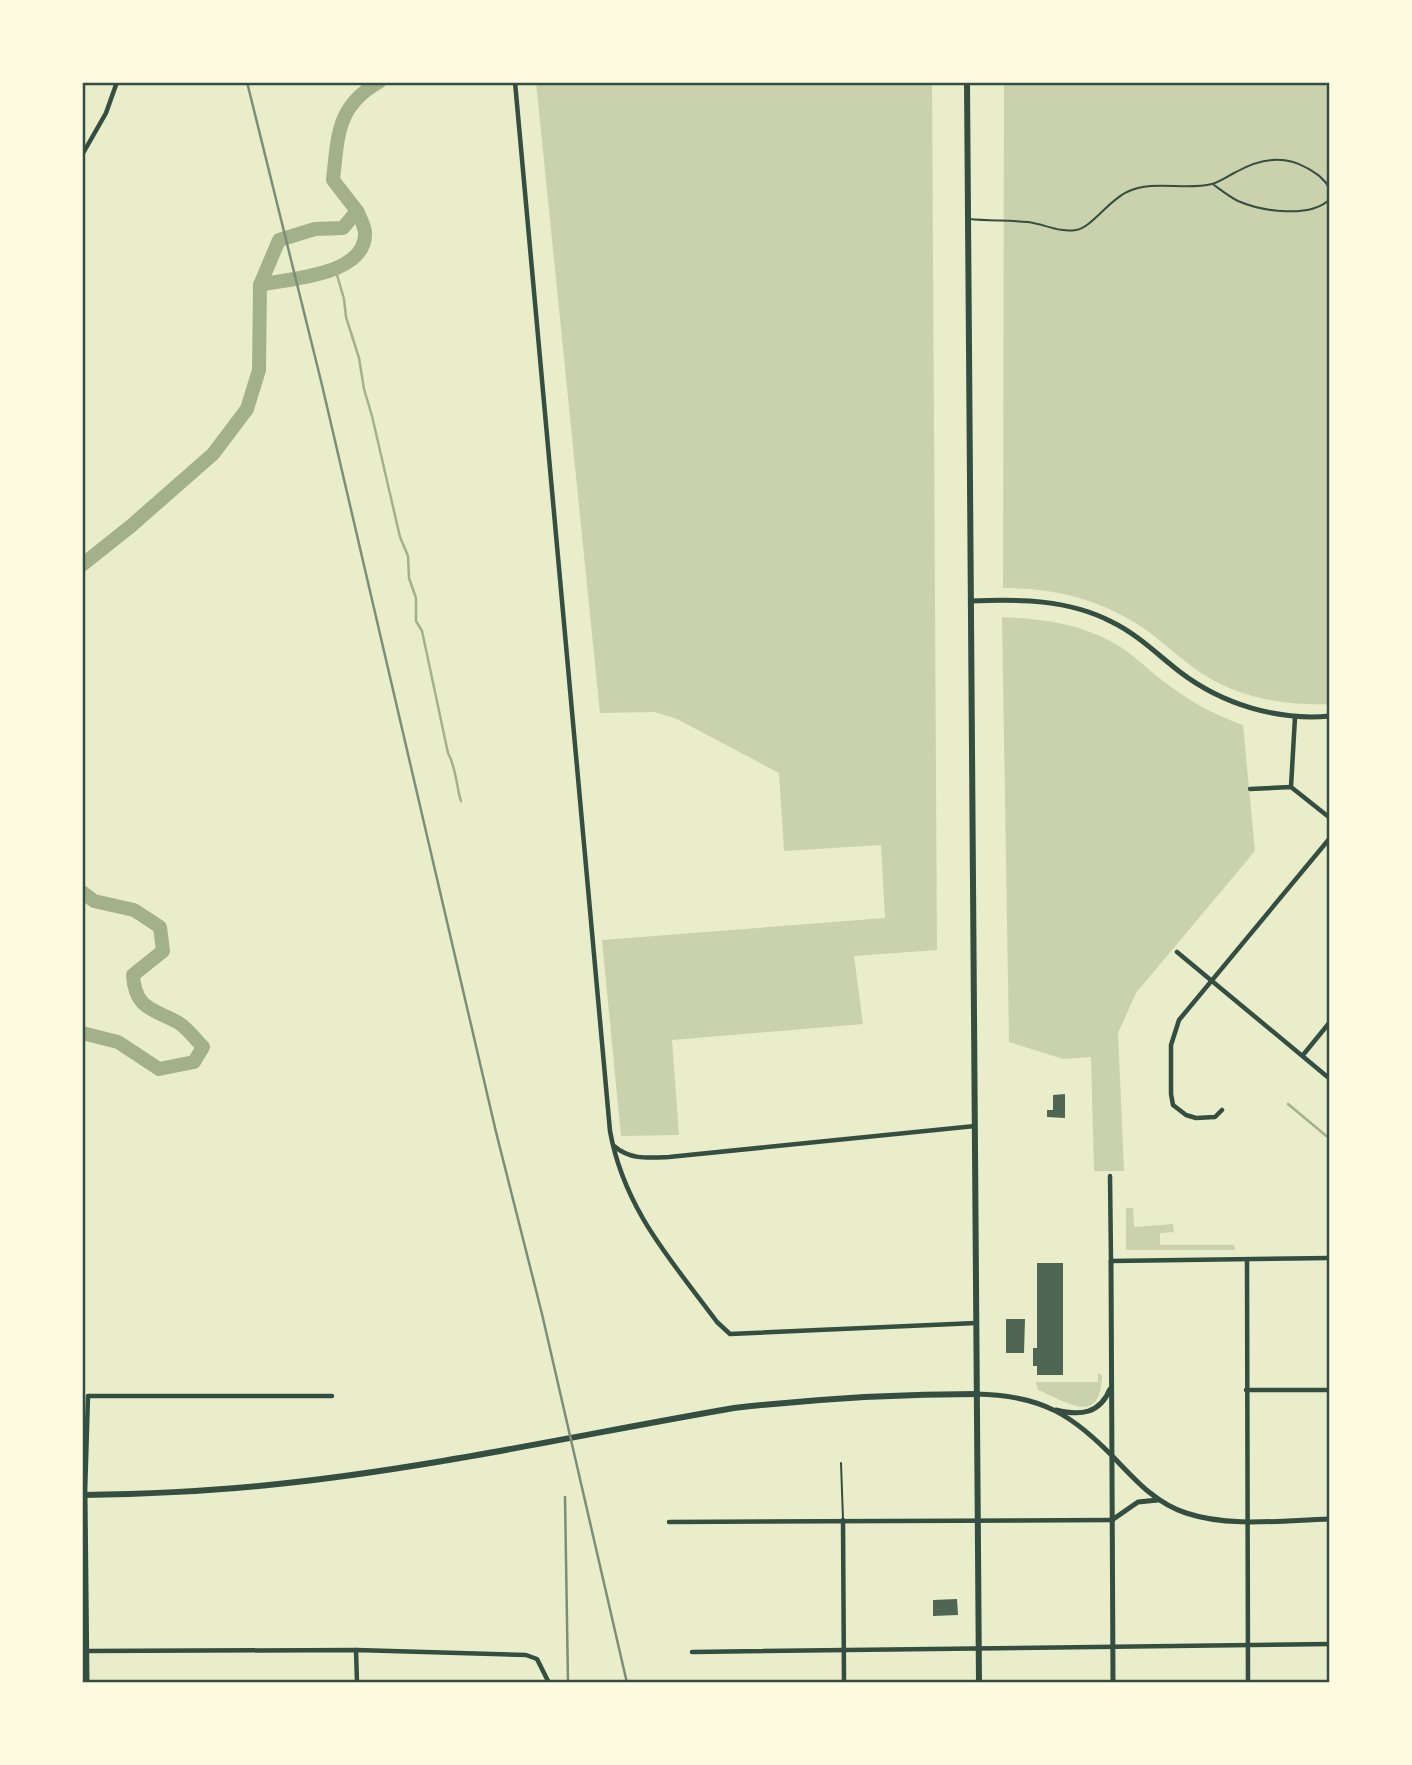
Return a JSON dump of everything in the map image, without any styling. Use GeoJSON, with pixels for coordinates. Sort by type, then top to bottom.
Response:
{"type":"FeatureCollection","features":[{"type":"Feature","properties":{"kind":"main road"},"geometry":{"type":"LineString","coordinates":[[967,82],[979,1683]]}},
{"type":"Feature","properties":{"kind":"main road"},"geometry":{"type":"LineString","coordinates":[[84,1495],[150,1495],[279,1484],[518,1447],[723,1410],[795,1401],[901,1394],[976,1394]]}},
{"type":"Feature","properties":{"kind":"street"},"geometry":{"type":"LineString","coordinates":[[82,155],[106,113],[117,82]]}},
{"type":"Feature","properties":{"kind":"street"},"geometry":{"type":"LineString","coordinates":[[515,82],[613,1146],[620,1171],[636,1209],[717,1322],[730,1334],[976,1323]]}},
{"type":"Feature","properties":{"kind":"street"},"geometry":{"type":"LineString","coordinates":[[971,601],[1029,601],[1058,604],[1087,612],[1124,629],[1200,686],[1247,707],[1295,717],[1330,716]]}},
{"type":"Feature","properties":{"kind":"street"},"geometry":{"type":"LineString","coordinates":[[1290,787],[1295,717]]}},
{"type":"Feature","properties":{"kind":"street"},"geometry":{"type":"LineString","coordinates":[[1250,789],[1290,787],[1330,818]]}},
{"type":"Feature","properties":{"kind":"street"},"geometry":{"type":"LineString","coordinates":[[1222,1110],[1215,1116],[1205,1118],[1186,1115],[1174,1105],[1171,1094],[1173,1034],[1179,1020],[1211,980],[1330,838]]}},
{"type":"Feature","properties":{"kind":"street"},"geometry":{"type":"LineString","coordinates":[[1177,952],[1330,1079]]}},
{"type":"Feature","properties":{"kind":"street"},"geometry":{"type":"LineString","coordinates":[[1303,1055],[1330,1022]]}},
{"type":"Feature","properties":{"kind":"street"},"geometry":{"type":"LineString","coordinates":[[613,1146],[620,1152],[638,1158],[669,1157],[975,1126]]}},
{"type":"Feature","properties":{"kind":"street"},"geometry":{"type":"LineString","coordinates":[[1110,1176],[1113,1683]]}},
{"type":"Feature","properties":{"kind":"street"},"geometry":{"type":"LineString","coordinates":[[1111,1261],[1330,1258]]}},
{"type":"Feature","properties":{"kind":"street"},"geometry":{"type":"LineString","coordinates":[[1247,1259],[1248,1683]]}},
{"type":"Feature","properties":{"kind":"street"},"geometry":{"type":"LineString","coordinates":[[976,1394],[1017,1397],[1056,1410],[1087,1413],[1101,1404],[1111,1386]]}},
{"type":"Feature","properties":{"kind":"street"},"geometry":{"type":"LineString","coordinates":[[1246,1390],[1330,1390]]}},
{"type":"Feature","properties":{"kind":"street"},"geometry":{"type":"LineString","coordinates":[[87,1683],[84,1495],[88,1396],[332,1396]]}},
{"type":"Feature","properties":{"kind":"street"},"geometry":{"type":"LineString","coordinates":[[1056,1410],[1111,1454],[1158,1500],[1186,1513],[1213,1519],[1246,1521],[1330,1520]]}},
{"type":"Feature","properties":{"kind":"street"},"geometry":{"type":"LineString","coordinates":[[669,1522],[1112,1520],[1138,1502],[1158,1500]]}},
{"type":"Feature","properties":{"kind":"street"},"geometry":{"type":"LineString","coordinates":[[843,1520],[844,1683]]}},
{"type":"Feature","properties":{"kind":"street"},"geometry":{"type":"LineString","coordinates":[[692,1652],[1330,1644]]}},
{"type":"Feature","properties":{"kind":"street"},"geometry":{"type":"LineString","coordinates":[[87,1651],[356,1650],[526,1655],[537,1658],[549,1683]]}},
{"type":"Feature","properties":{"kind":"street"},"geometry":{"type":"LineString","coordinates":[[356,1650],[357,1683]]}},
{"type":"Feature","properties":{"kind":"lane"},"geometry":{"type":"LineString","coordinates":[[968,219],[1028,222],[1078,230],[1087,226],[1108,204],[1130,190],[1155,186],[1214,184],[1247,166],[1269,159],[1298,163],[1324,179],[1330,189]]}},
{"type":"Feature","properties":{"kind":"lane"},"geometry":{"type":"LineString","coordinates":[[1214,184],[1236,201],[1276,211],[1306,211],[1330,200]]}},
{"type":"Feature","properties":{"kind":"lane"},"geometry":{"type":"LineString","coordinates":[[841,1463],[843,1520]]}},
{"type":"Feature","properties":{"kind":"green space"},"geometry":{"type":"Polygon","coordinates":[[[536,82],[932,82],[937,950],[854,956],[863,1024],[672,1040],[679,1135],[621,1136],[602,940],[885,918],[881,845],[784,851],[779,773],[677,719],[654,712],[600,713],[536,82]]]}},
{"type":"Feature","properties":{"kind":"green space"},"geometry":{"type":"Polygon","coordinates":[[[1004,82],[1330,82],[1330,704],[1279,702],[1231,689],[1201,673],[1141,627],[1117,613],[1086,600],[1053,592],[1003,588],[1004,82]]]}},
{"type":"Feature","properties":{"kind":"green space"},"geometry":{"type":"Polygon","coordinates":[[[1002,617],[1058,623],[1086,630],[1126,650],[1192,701],[1243,725],[1255,851],[1136,993],[1118,1033],[1124,1171],[1094,1171],[1091,1057],[1063,1059],[1009,1042],[1002,617]]]}},
{"type":"Feature","properties":{"kind":"green space"},"geometry":{"type":"Polygon","coordinates":[[[1126,1208],[1133,1208],[1134,1227],[1173,1224],[1174,1232],[1160,1233],[1160,1245],[1234,1245],[1235,1250],[1126,1250],[1126,1208]]]}},
{"type":"Feature","properties":{"kind":"green space"},"geometry":{"type":"Polygon","coordinates":[[[1098,1373],[1102,1376],[1100,1392],[1095,1402],[1088,1406],[1070,1404],[1038,1390],[1036,1382],[1098,1382],[1098,1373]]]}},
{"type":"Feature","properties":{"kind":"building"},"geometry":{"type":"Polygon","coordinates":[[[1065,1094],[1065,1118],[1047,1117],[1047,1110],[1053,1110],[1053,1095],[1065,1094]]]}},
{"type":"Feature","properties":{"kind":"building"},"geometry":{"type":"Polygon","coordinates":[[[1037,1263],[1063,1263],[1063,1375],[1037,1375],[1037,1366],[1033,1366],[1033,1348],[1037,1348],[1037,1263]]]}},
{"type":"Feature","properties":{"kind":"building"},"geometry":{"type":"Polygon","coordinates":[[[1006,1319],[1025,1319],[1024,1353],[1006,1353],[1006,1319]]]}},
{"type":"Feature","properties":{"kind":"building"},"geometry":{"type":"Polygon","coordinates":[[[957,1599],[958,1615],[933,1616],[933,1600],[957,1599]]]}},
{"type":"Feature","properties":{"kind":"waterway"},"geometry":{"type":"LineString","coordinates":[[82,565],[213,454],[247,409],[259,370],[260,285],[279,240],[315,229],[343,228],[357,211],[333,180],[338,136],[354,101],[379,82]]}},
{"type":"Feature","properties":{"kind":"waterway"},"geometry":{"type":"LineString","coordinates":[[260,285],[324,272],[354,258],[362,247],[365,232],[357,211]]}},
{"type":"Feature","properties":{"kind":"waterway"},"geometry":{"type":"LineString","coordinates":[[335,268],[359,358],[400,537],[408,556],[409,578],[416,598],[416,621],[422,631],[461,801]]}},
{"type":"Feature","properties":{"kind":"waterway"},"geometry":{"type":"LineString","coordinates":[[82,892],[94,901],[134,910],[160,927],[163,951],[133,975],[135,987],[147,1007],[182,1025],[203,1047],[194,1062],[159,1069],[118,1042],[82,1033]]}},
{"type":"Feature","properties":{"kind":"waterway"},"geometry":{"type":"LineString","coordinates":[[1288,1104],[1330,1139]]}},
{"type":"Feature","properties":{"kind":"railway"},"geometry":{"type":"LineString","coordinates":[[247,82],[322,385],[627,1683]]}},
{"type":"Feature","properties":{"kind":"railway"},"geometry":{"type":"LineString","coordinates":[[565,1497],[568,1683]]}}]}
